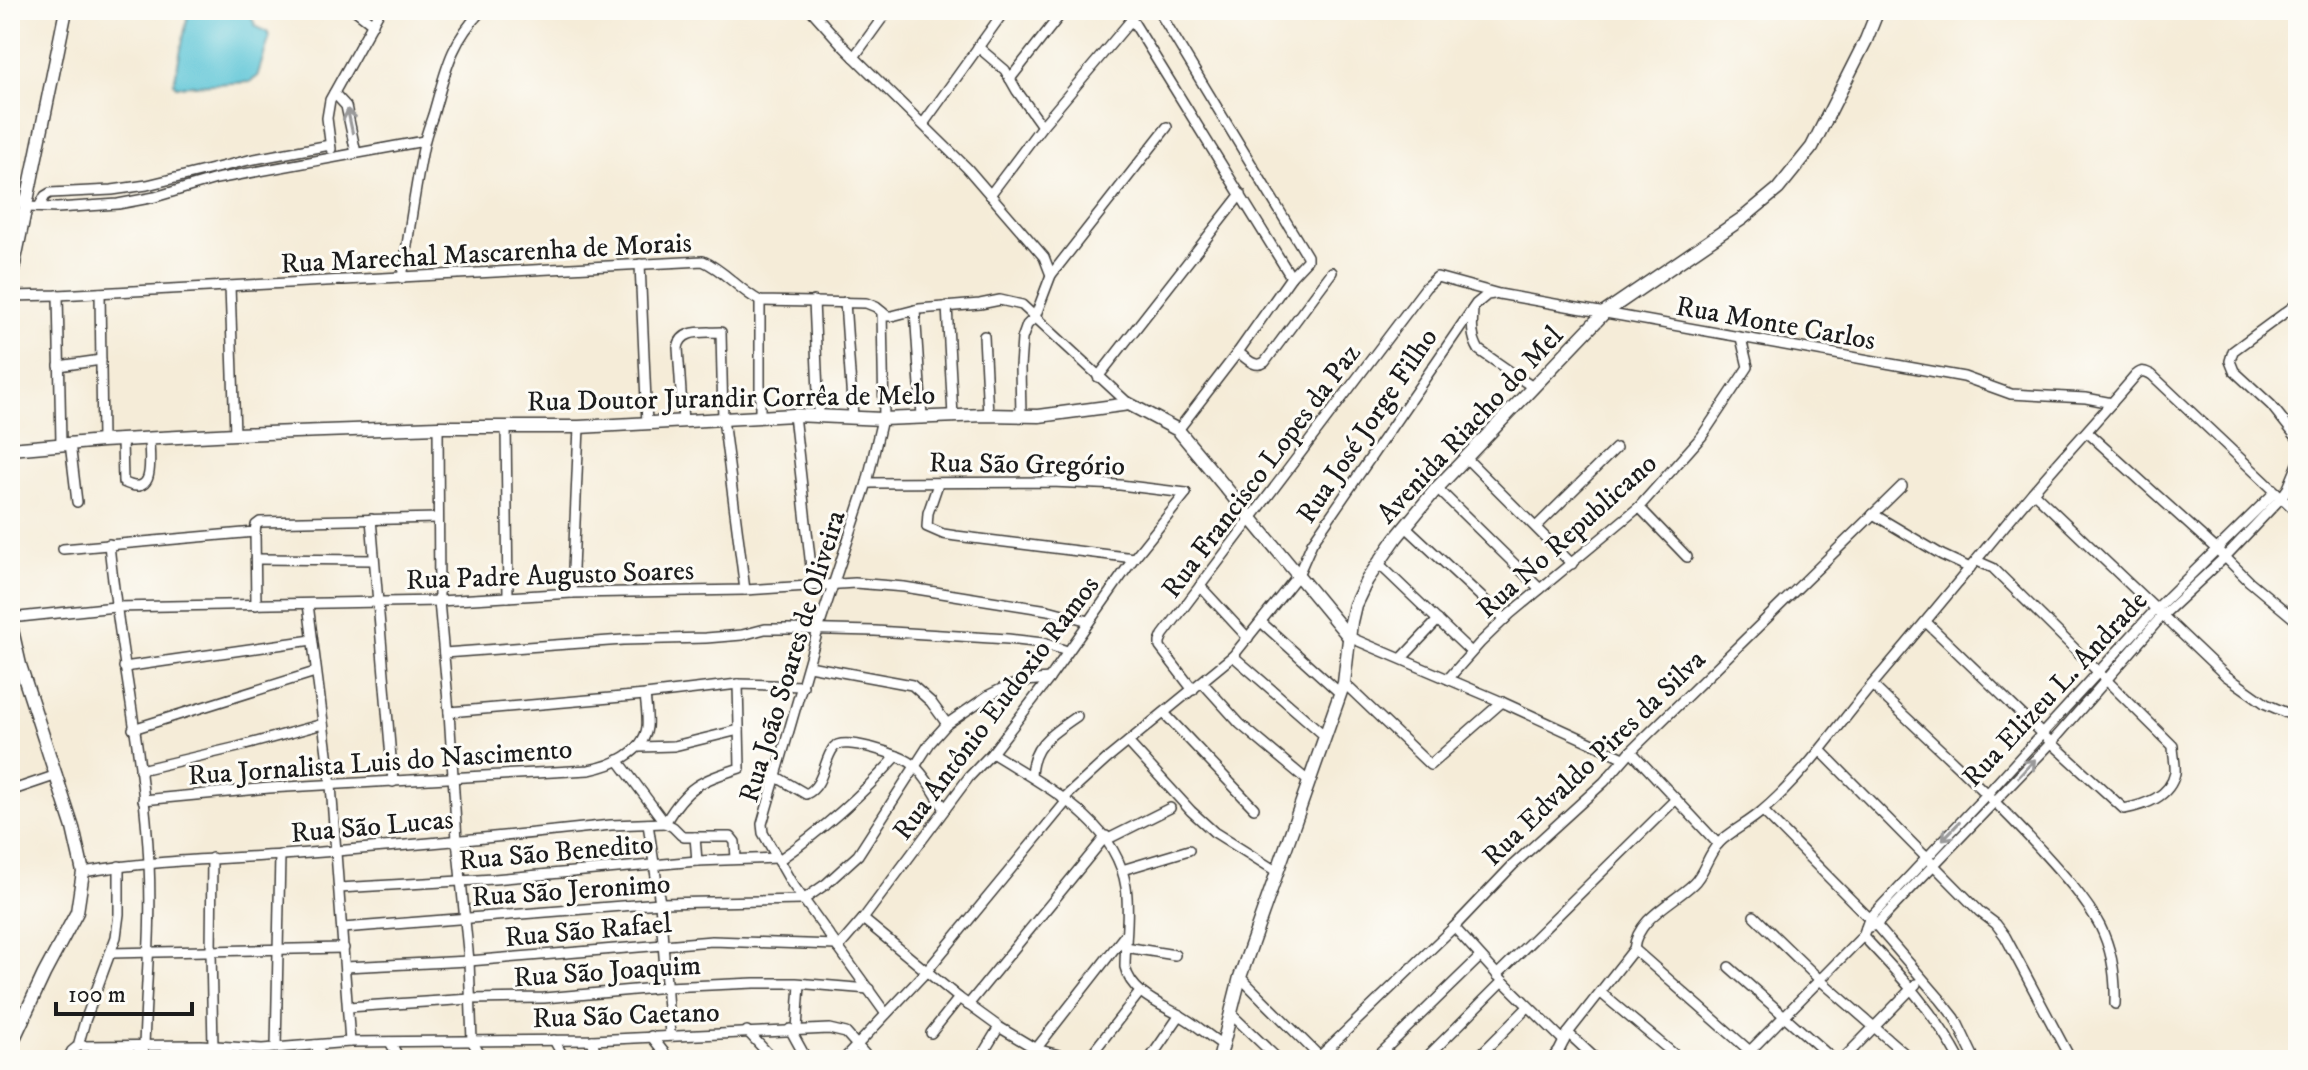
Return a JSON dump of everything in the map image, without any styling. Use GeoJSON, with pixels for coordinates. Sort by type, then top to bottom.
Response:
{"type":"FeatureCollection","features":[{"type":"Feature","properties":{"kind":"street"},"geometry":{"type":"LineString","coordinates":[[10,284],[33,207],[66,10]]}},
{"type":"Feature","properties":{"kind":"street"},"geometry":{"type":"LineString","coordinates":[[355,10],[373,24]]}},
{"type":"Feature","properties":{"kind":"street"},"geometry":{"type":"LineString","coordinates":[[333,157],[327,108],[380,10]]}},
{"type":"Feature","properties":{"kind":"street"},"geometry":{"type":"LineString","coordinates":[[402,278],[424,141],[445,67],[465,28],[482,10]]}},
{"type":"Feature","properties":{"kind":"street"},"geometry":{"type":"LineString","coordinates":[[811,10],[990,195],[1044,257],[1051,275]]}},
{"type":"Feature","properties":{"kind":"street"},"geometry":{"type":"LineString","coordinates":[[854,57],[888,10]]}},
{"type":"Feature","properties":{"kind":"street"},"geometry":{"type":"LineString","coordinates":[[923,124],[1005,10]]}},
{"type":"Feature","properties":{"kind":"street"},"geometry":{"type":"LineString","coordinates":[[1010,79],[1064,10]]}},
{"type":"Feature","properties":{"kind":"street"},"geometry":{"type":"LineString","coordinates":[[1158,10],[1304,248],[1307,260],[1291,277],[1178,430]]}},
{"type":"Feature","properties":{"kind":"street","name":"Avenida Riacho do Mel"},"geometry":{"type":"LineString","coordinates":[[1219,1060],[1240,977],[1342,688],[1355,605],[1367,580],[1405,526],[1437,488],[1604,313],[1743,218],[1778,189],[1812,147],[1878,10]]}},
{"type":"Feature","properties":{"kind":"street"},"geometry":{"type":"LineString","coordinates":[[990,195],[1129,15],[1291,277]]}},
{"type":"Feature","properties":{"kind":"street"},"geometry":{"type":"LineString","coordinates":[[978,47],[1005,70],[1042,126]]}},
{"type":"Feature","properties":{"kind":"street"},"geometry":{"type":"LineString","coordinates":[[334,93],[346,106],[356,153]]}},
{"type":"Feature","properties":{"kind":"street"},"geometry":{"type":"LineString","coordinates":[[1021,416],[1020,351],[1024,331],[1035,317],[1051,275],[1167,127]]}},
{"type":"Feature","properties":{"kind":"street"},"geometry":{"type":"LineString","coordinates":[[10,191],[33,207],[139,201],[216,179],[424,141]]}},
{"type":"Feature","properties":{"kind":"street"},"geometry":{"type":"LineString","coordinates":[[33,207],[50,193],[147,185],[249,160],[330,145]]}},
{"type":"Feature","properties":{"kind":"street"},"geometry":{"type":"LineString","coordinates":[[1098,377],[1241,194]]}},
{"type":"Feature","properties":{"kind":"street","name":"Rua Marechal Mascarenha de Morais"},"geometry":{"type":"LineString","coordinates":[[10,296],[703,261],[760,301]]}},
{"type":"Feature","properties":{"kind":"street"},"geometry":{"type":"LineString","coordinates":[[640,264],[647,424]]}},
{"type":"Feature","properties":{"kind":"street"},"geometry":{"type":"LineString","coordinates":[[1238,352],[1255,364],[1265,362],[1332,272]]}},
{"type":"Feature","properties":{"kind":"street","name":"Rua Monte Carlos"},"geometry":{"type":"LineString","coordinates":[[1434,278],[1441,277],[1496,293],[1964,377],[2011,394],[2086,398],[2112,403]]}},
{"type":"Feature","properties":{"kind":"street","name":"Rua Francisco Lopes da Paz"},"geometry":{"type":"LineString","coordinates":[[1193,690],[1159,644],[1163,635],[1434,278]]}},
{"type":"Feature","properties":{"kind":"street"},"geometry":{"type":"LineString","coordinates":[[230,286],[235,434]]}},
{"type":"Feature","properties":{"kind":"street"},"geometry":{"type":"LineString","coordinates":[[1474,287],[1474,342],[1479,350],[1534,388]]}},
{"type":"Feature","properties":{"kind":"street"},"geometry":{"type":"LineString","coordinates":[[100,293],[102,441]]}},
{"type":"Feature","properties":{"kind":"street","name":"Rua José Jorge Filho"},"geometry":{"type":"LineString","coordinates":[[843,1060],[926,972],[1064,801],[1128,742],[1233,656],[1298,575],[1312,543],[1474,306],[1487,295],[1496,293]]}},
{"type":"Feature","properties":{"kind":"street"},"geometry":{"type":"LineString","coordinates":[[58,295],[59,366],[66,443],[77,502]]}},
{"type":"Feature","properties":{"kind":"street"},"geometry":{"type":"LineString","coordinates":[[760,417],[760,301],[866,303],[892,316],[915,310],[1000,300],[1022,305],[1129,404],[1178,430],[1349,637],[1628,755],[1676,799],[1718,844]]}},
{"type":"Feature","properties":{"kind":"street"},"geometry":{"type":"LineString","coordinates":[[814,301],[819,416]]}},
{"type":"Feature","properties":{"kind":"street"},"geometry":{"type":"LineString","coordinates":[[845,302],[853,417]]}},
{"type":"Feature","properties":{"kind":"street"},"geometry":{"type":"LineString","coordinates":[[2298,303],[2233,351],[2230,361],[2234,371],[2271,405],[2298,439]]}},
{"type":"Feature","properties":{"kind":"street"},"geometry":{"type":"LineString","coordinates":[[947,306],[953,416]]}},
{"type":"Feature","properties":{"kind":"street"},"geometry":{"type":"LineString","coordinates":[[915,310],[922,416]]}},
{"type":"Feature","properties":{"kind":"street","name":"Rua João Soares de Oliveira"},"geometry":{"type":"LineString","coordinates":[[882,312],[883,418],[867,483],[818,630],[762,829],[803,900],[886,1014]]}},
{"type":"Feature","properties":{"kind":"street"},"geometry":{"type":"LineString","coordinates":[[683,422],[680,337],[689,333],[721,332],[723,419],[745,590]]}},
{"type":"Feature","properties":{"kind":"street"},"geometry":{"type":"LineString","coordinates":[[984,336],[988,415]]}},
{"type":"Feature","properties":{"kind":"street","name":"Rua No Republicano"},"geometry":{"type":"LineString","coordinates":[[1448,679],[1505,619],[1639,507],[1702,436],[1748,367],[1741,338]]}},
{"type":"Feature","properties":{"kind":"street"},"geometry":{"type":"LineString","coordinates":[[59,366],[101,360]]}},
{"type":"Feature","properties":{"kind":"street"},"geometry":{"type":"LineString","coordinates":[[1552,1060],[1566,1037],[1634,949],[1641,929],[1695,883],[1718,844],[1763,811],[1821,751],[2033,492],[2136,375],[2146,371],[2298,513]]}},
{"type":"Feature","properties":{"kind":"street","name":"Rua Doutor Jurandir Corrêa de Melo"},"geometry":{"type":"LineString","coordinates":[[10,449],[235,434],[438,427],[579,427],[794,415],[883,418],[1054,415],[1129,404]]}},
{"type":"Feature","properties":{"kind":"street"},"geometry":{"type":"LineString","coordinates":[[794,415],[813,585]]}},
{"type":"Feature","properties":{"kind":"street"},"geometry":{"type":"LineString","coordinates":[[506,426],[508,597]]}},
{"type":"Feature","properties":{"kind":"street"},"geometry":{"type":"LineString","coordinates":[[438,427],[439,601],[469,961],[472,1041],[483,1060]]}},
{"type":"Feature","properties":{"kind":"street"},"geometry":{"type":"LineString","coordinates":[[572,593],[579,427]]}},
{"type":"Feature","properties":{"kind":"street"},"geometry":{"type":"LineString","coordinates":[[2087,432],[2298,622]]}},
{"type":"Feature","properties":{"kind":"street"},"geometry":{"type":"LineString","coordinates":[[122,440],[123,482],[143,485],[148,480],[149,439]]}},
{"type":"Feature","properties":{"kind":"street"},"geometry":{"type":"LineString","coordinates":[[1536,527],[1616,448]]}},
{"type":"Feature","properties":{"kind":"street"},"geometry":{"type":"LineString","coordinates":[[1466,458],[1572,564]]}},
{"type":"Feature","properties":{"kind":"street","name":"Rua Elizeu L. Andrade"},"geometry":{"type":"LineString","coordinates":[[1869,927],[1926,857],[2097,672],[2288,488],[2298,464]]}},
{"type":"Feature","properties":{"kind":"street","name":"Rua São Gregório"},"geometry":{"type":"LineString","coordinates":[[867,483],[1063,482],[1186,493]]}},
{"type":"Feature","properties":{"kind":"street"},"geometry":{"type":"LineString","coordinates":[[938,484],[927,519],[927,527],[931,530],[956,536],[1134,558]]}},
{"type":"Feature","properties":{"kind":"street","name":"Rua Edvaldo Pires da Silva"},"geometry":{"type":"LineString","coordinates":[[1320,1059],[1513,865],[1578,807],[1902,486]]}},
{"type":"Feature","properties":{"kind":"street"},"geometry":{"type":"LineString","coordinates":[[1437,488],[1540,589]]}},
{"type":"Feature","properties":{"kind":"street"},"geometry":{"type":"LineString","coordinates":[[2033,492],[2225,675],[2266,704],[2298,718]]}},
{"type":"Feature","properties":{"kind":"street","name":"Rua Antônio Eudoxio Ramos"},"geometry":{"type":"LineString","coordinates":[[837,946],[863,919],[969,777],[992,753],[1049,679],[1134,558],[1186,493]]}},
{"type":"Feature","properties":{"kind":"street"},"geometry":{"type":"LineString","coordinates":[[1639,507],[1687,557]]}},
{"type":"Feature","properties":{"kind":"street"},"geometry":{"type":"LineString","coordinates":[[1873,514],[1942,555],[1993,568],[2173,746],[2175,774],[2163,794],[2145,805],[2124,809],[1926,622]]}},
{"type":"Feature","properties":{"kind":"street"},"geometry":{"type":"LineString","coordinates":[[256,605],[255,532],[260,522],[438,518]]}},
{"type":"Feature","properties":{"kind":"street"},"geometry":{"type":"LineString","coordinates":[[371,519],[393,782]]}},
{"type":"Feature","properties":{"kind":"street"},"geometry":{"type":"LineString","coordinates":[[1405,526],[1505,619]]}},
{"type":"Feature","properties":{"kind":"street"},"geometry":{"type":"LineString","coordinates":[[63,549],[255,532]]}},
{"type":"Feature","properties":{"kind":"street"},"geometry":{"type":"LineString","coordinates":[[109,544],[115,607],[140,770],[149,864],[148,954],[140,1046],[152,1060]]}},
{"type":"Feature","properties":{"kind":"street"},"geometry":{"type":"LineString","coordinates":[[256,559],[373,560]]}},
{"type":"Feature","properties":{"kind":"street"},"geometry":{"type":"LineString","coordinates":[[1378,563],[1471,652]]}},
{"type":"Feature","properties":{"kind":"street","name":"Rua Padre Augusto Soares"},"geometry":{"type":"LineString","coordinates":[[10,619],[115,607],[439,601],[572,593],[745,590],[833,583],[904,587],[1048,610],[1089,621]]}},
{"type":"Feature","properties":{"kind":"street"},"geometry":{"type":"LineString","coordinates":[[1200,586],[1248,638]]}},
{"type":"Feature","properties":{"kind":"street"},"geometry":{"type":"LineString","coordinates":[[308,604],[331,785],[350,1042]]}},
{"type":"Feature","properties":{"kind":"street","name":"Rua Elizeu L. Andrade"},"geometry":{"type":"LineString","coordinates":[[1869,927],[1934,865],[2052,742],[2159,612]]}},
{"type":"Feature","properties":{"kind":"street"},"geometry":{"type":"LineString","coordinates":[[10,619],[20,665],[57,775],[83,872],[77,912],[12,1039]]}},
{"type":"Feature","properties":{"kind":"street"},"geometry":{"type":"LineString","coordinates":[[1402,658],[1438,620]]}},
{"type":"Feature","properties":{"kind":"street"},"geometry":{"type":"LineString","coordinates":[[1261,622],[1430,765],[1502,702]]}},
{"type":"Feature","properties":{"kind":"street"},"geometry":{"type":"LineString","coordinates":[[444,653],[623,640],[706,638],[742,635],[765,629],[1008,639],[1043,643],[1067,651]]}},
{"type":"Feature","properties":{"kind":"street"},"geometry":{"type":"LineString","coordinates":[[124,667],[312,640]]}},
{"type":"Feature","properties":{"kind":"street"},"geometry":{"type":"LineString","coordinates":[[1233,656],[1325,736]]}},
{"type":"Feature","properties":{"kind":"street"},"geometry":{"type":"LineString","coordinates":[[809,666],[912,685],[922,692],[947,724]]}},
{"type":"Feature","properties":{"kind":"street"},"geometry":{"type":"LineString","coordinates":[[133,729],[315,672]]}},
{"type":"Feature","properties":{"kind":"street"},"geometry":{"type":"LineString","coordinates":[[803,900],[858,855],[936,734],[947,724],[1001,689],[1025,681],[1049,679]]}},
{"type":"Feature","properties":{"kind":"street"},"geometry":{"type":"LineString","coordinates":[[1202,682],[1240,724],[1308,781]]}},
{"type":"Feature","properties":{"kind":"street"},"geometry":{"type":"LineString","coordinates":[[449,712],[738,684],[803,686]]}},
{"type":"Feature","properties":{"kind":"street"},"geometry":{"type":"LineString","coordinates":[[665,823],[685,794],[708,779],[740,768],[738,684]]}},
{"type":"Feature","properties":{"kind":"street"},"geometry":{"type":"LineString","coordinates":[[1872,685],[1987,794],[2063,875],[2099,925],[2110,949],[2116,987],[2115,1004]]}},
{"type":"Feature","properties":{"kind":"street"},"geometry":{"type":"LineString","coordinates":[[645,695],[647,730],[640,747],[674,746],[739,730]]}},
{"type":"Feature","properties":{"kind":"street"},"geometry":{"type":"LineString","coordinates":[[1164,713],[1254,808]]}},
{"type":"Feature","properties":{"kind":"street"},"geometry":{"type":"LineString","coordinates":[[1031,776],[1033,757],[1041,745],[1077,716]]}},
{"type":"Feature","properties":{"kind":"street"},"geometry":{"type":"LineString","coordinates":[[140,770],[323,724]]}},
{"type":"Feature","properties":{"kind":"street"},"geometry":{"type":"LineString","coordinates":[[1128,742],[1214,832],[1276,871]]}},
{"type":"Feature","properties":{"kind":"street"},"geometry":{"type":"LineString","coordinates":[[775,776],[806,794],[814,790],[834,746],[839,743],[873,749],[897,756],[915,766],[945,809]]}},
{"type":"Feature","properties":{"kind":"street","name":"Rua Jornalista Luis do Nascimento"},"geometry":{"type":"LineString","coordinates":[[143,800],[269,788],[589,770],[603,767],[640,747]]}},
{"type":"Feature","properties":{"kind":"street"},"geometry":{"type":"LineString","coordinates":[[1821,751],[1980,912],[1996,924],[2071,1060]]}},
{"type":"Feature","properties":{"kind":"street"},"geometry":{"type":"LineString","coordinates":[[992,753],[1031,776],[1107,838],[1122,870],[1127,899],[1127,973],[1140,992],[1223,1045]]}},
{"type":"Feature","properties":{"kind":"street"},"geometry":{"type":"LineString","coordinates":[[778,859],[857,799],[897,756]]}},
{"type":"Feature","properties":{"kind":"street"},"geometry":{"type":"LineString","coordinates":[[618,760],[665,823],[684,837],[731,837],[735,842],[736,859]]}},
{"type":"Feature","properties":{"kind":"street"},"geometry":{"type":"LineString","coordinates":[[10,791],[57,775]]}},
{"type":"Feature","properties":{"kind":"street"},"geometry":{"type":"LineString","coordinates":[[1424,1060],[1676,799]]}},
{"type":"Feature","properties":{"kind":"street"},"geometry":{"type":"LineString","coordinates":[[931,1033],[963,1002],[1107,838],[1170,808]]}},
{"type":"Feature","properties":{"kind":"street"},"geometry":{"type":"LineString","coordinates":[[1763,811],[1955,1018],[1975,1060]]}},
{"type":"Feature","properties":{"kind":"street","name":"Rua São Lucas"},"geometry":{"type":"LineString","coordinates":[[83,872],[212,858],[335,851],[611,825],[665,823]]}},
{"type":"Feature","properties":{"kind":"street"},"geometry":{"type":"LineString","coordinates":[[648,824],[660,903],[670,1035]]}},
{"type":"Feature","properties":{"kind":"street"},"geometry":{"type":"LineString","coordinates":[[695,837],[697,861]]}},
{"type":"Feature","properties":{"kind":"street"},"geometry":{"type":"LineString","coordinates":[[1122,870],[1189,850]]}},
{"type":"Feature","properties":{"kind":"street"},"geometry":{"type":"LineString","coordinates":[[276,1048],[280,855]]}},
{"type":"Feature","properties":{"kind":"street"},"geometry":{"type":"LineString","coordinates":[[212,858],[211,952],[218,1047],[228,1060]]}},
{"type":"Feature","properties":{"kind":"street","name":"Rua São Benedito"},"geometry":{"type":"LineString","coordinates":[[339,888],[697,861],[778,859]]}},
{"type":"Feature","properties":{"kind":"street"},"geometry":{"type":"LineString","coordinates":[[67,1060],[78,1046],[110,953],[119,919],[119,866]]}},
{"type":"Feature","properties":{"kind":"street","name":"Rua São Jeronimo"},"geometry":{"type":"LineString","coordinates":[[343,928],[660,903],[803,900]]}},
{"type":"Feature","properties":{"kind":"street"},"geometry":{"type":"LineString","coordinates":[[1754,916],[1820,980],[1912,1060]]}},
{"type":"Feature","properties":{"kind":"street"},"geometry":{"type":"LineString","coordinates":[[863,919],[963,1002],[999,1027],[1036,1049],[1078,1060]]}},
{"type":"Feature","properties":{"kind":"street"},"geometry":{"type":"LineString","coordinates":[[1454,927],[1528,1007],[1597,1060]]}},
{"type":"Feature","properties":{"kind":"street"},"geometry":{"type":"LineString","coordinates":[[1741,1060],[1869,927]]}},
{"type":"Feature","properties":{"kind":"street"},"geometry":{"type":"LineString","coordinates":[[1869,927],[1947,1036],[1960,1060]]}},
{"type":"Feature","properties":{"kind":"street"},"geometry":{"type":"LineString","coordinates":[[1031,1060],[1036,1049],[1126,935]]}},
{"type":"Feature","properties":{"kind":"street","name":"Rua São Rafael"},"geometry":{"type":"LineString","coordinates":[[345,967],[469,961],[712,941],[837,946]]}},
{"type":"Feature","properties":{"kind":"street"},"geometry":{"type":"LineString","coordinates":[[1125,947],[1175,955]]}},
{"type":"Feature","properties":{"kind":"street"},"geometry":{"type":"LineString","coordinates":[[110,953],[344,948]]}},
{"type":"Feature","properties":{"kind":"street"},"geometry":{"type":"LineString","coordinates":[[1634,949],[1760,1060]]}},
{"type":"Feature","properties":{"kind":"street"},"geometry":{"type":"LineString","coordinates":[[1374,1060],[1480,957]]}},
{"type":"Feature","properties":{"kind":"street"},"geometry":{"type":"LineString","coordinates":[[1729,967],[1834,1060]]}},
{"type":"Feature","properties":{"kind":"street"},"geometry":{"type":"LineString","coordinates":[[1240,977],[1320,1059]]}},
{"type":"Feature","properties":{"kind":"street"},"geometry":{"type":"LineString","coordinates":[[1842,1060],[1921,979]]}},
{"type":"Feature","properties":{"kind":"street","name":"Rua São Joaquim"},"geometry":{"type":"LineString","coordinates":[[348,1007],[544,998],[754,983],[869,989]]}},
{"type":"Feature","properties":{"kind":"street"},"geometry":{"type":"LineString","coordinates":[[800,984],[793,1029],[807,1060]]}},
{"type":"Feature","properties":{"kind":"street"},"geometry":{"type":"LineString","coordinates":[[1087,1060],[1140,992]]}},
{"type":"Feature","properties":{"kind":"street"},"geometry":{"type":"LineString","coordinates":[[1601,993],[1681,1060]]}},
{"type":"Feature","properties":{"kind":"street"},"geometry":{"type":"LineString","coordinates":[[1475,1060],[1528,1007]]}},
{"type":"Feature","properties":{"kind":"street"},"geometry":{"type":"LineString","coordinates":[[1230,1013],[1279,1060]]}},
{"type":"Feature","properties":{"kind":"street"},"geometry":{"type":"LineString","coordinates":[[1149,1060],[1180,1015]]}},
{"type":"Feature","properties":{"kind":"street"},"geometry":{"type":"LineString","coordinates":[[979,1060],[999,1027]]}},
{"type":"Feature","properties":{"kind":"street","name":"Rua São Caetano"},"geometry":{"type":"LineString","coordinates":[[78,1046],[218,1047],[263,1054],[276,1048],[350,1042],[592,1040],[793,1029],[846,1033],[870,1060]]}},
{"type":"Feature","properties":{"kind":"street"},"geometry":{"type":"LineString","coordinates":[[747,1031],[774,1060]]}},
{"type":"Feature","properties":{"kind":"street"},"geometry":{"type":"LineString","coordinates":[[651,1036],[670,1060]]}},
{"type":"Feature","properties":{"kind":"street"},"geometry":{"type":"LineString","coordinates":[[554,1040],[565,1060]]}},
{"type":"Feature","properties":{"kind":"street"},"geometry":{"type":"LineString","coordinates":[[592,1040],[598,1060]]}},
{"type":"Feature","properties":{"kind":"street"},"geometry":{"type":"LineString","coordinates":[[390,1042],[400,1060]]}},
{"type":"Feature","properties":{"kind":"street"},"geometry":{"type":"LineString","coordinates":[[315,1045],[325,1060]]}},
{"type":"Feature","properties":{"kind":"water"},"geometry":{"type":"Polygon","coordinates":[[[189,10],[247,10],[256,26],[268,33],[269,39],[257,77],[250,82],[176,86],[174,83],[189,10]]]}}]}
